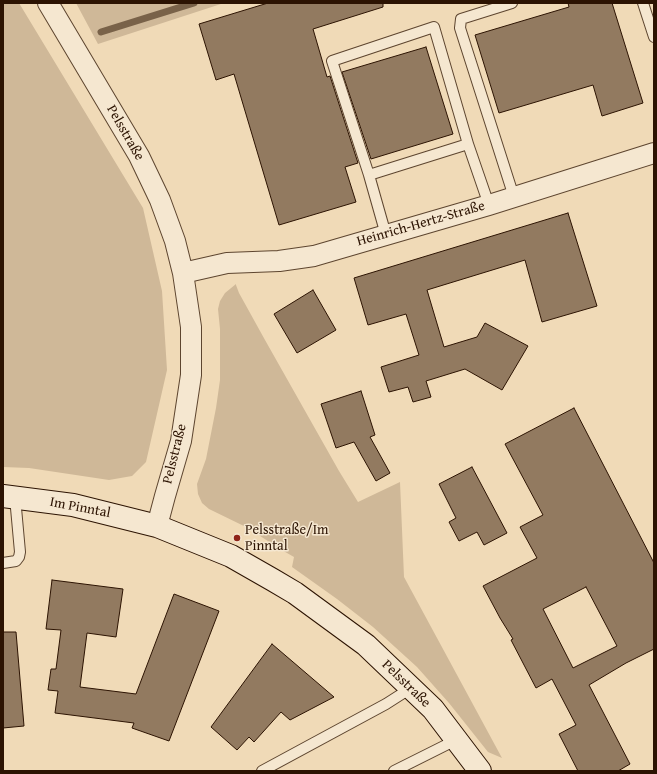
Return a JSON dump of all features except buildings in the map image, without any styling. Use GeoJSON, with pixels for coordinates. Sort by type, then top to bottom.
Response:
{"type":"FeatureCollection","features":[{"type":"Feature","properties":{"kind":"main road","name":"Im Pinntal"},"geometry":{"type":"LineString","coordinates":[[9,497],[73,505],[157,526]]}},
{"type":"Feature","properties":{"kind":"main road","name":"Pelsstraße"},"geometry":{"type":"LineString","coordinates":[[157,526],[231,556],[295,593],[366,645],[433,709],[480,771]]}},
{"type":"Feature","properties":{"kind":"street","name":"Pelsstraße"},"geometry":{"type":"LineString","coordinates":[[48,3],[139,156],[160,200],[175,241],[183,273],[191,327],[191,375],[181,441],[164,496],[157,526]]}},
{"type":"Feature","properties":{"kind":"street","name":"Heinrich-Hertz-Straße"},"geometry":{"type":"LineString","coordinates":[[183,273],[227,263],[279,261],[314,256],[488,205],[654,153]]}},
{"type":"Feature","properties":{"kind":"lane"},"geometry":{"type":"LineString","coordinates":[[512,3],[461,19],[460,28],[514,197]]}},
{"type":"Feature","properties":{"kind":"lane"},"geometry":{"type":"LineString","coordinates":[[643,3],[654,36]]}},
{"type":"Feature","properties":{"kind":"lane"},"geometry":{"type":"LineString","coordinates":[[386,235],[369,175],[332,61],[434,27],[468,144],[488,205]]}},
{"type":"Feature","properties":{"kind":"lane"},"geometry":{"type":"LineString","coordinates":[[369,175],[468,144]]}},
{"type":"Feature","properties":{"kind":"lane"},"geometry":{"type":"LineString","coordinates":[[3,564],[16,561],[20,552],[9,497]]}},
{"type":"Feature","properties":{"kind":"lane"},"geometry":{"type":"LineString","coordinates":[[262,771],[386,704],[411,688]]}},
{"type":"Feature","properties":{"kind":"lane"},"geometry":{"type":"LineString","coordinates":[[394,771],[456,740]]}},
{"type":"Feature","properties":{"kind":"shaded area"},"geometry":{"type":"Polygon","coordinates":[[[3,3],[19,3],[143,208],[162,291],[167,370],[146,462],[132,476],[109,480],[29,468],[3,467],[3,3]]]}},
{"type":"Feature","properties":{"kind":"shaded area"},"geometry":{"type":"Polygon","coordinates":[[[76,3],[224,3],[98,44],[76,3]]]}},
{"type":"Feature","properties":{"kind":"shaded area"},"geometry":{"type":"Polygon","coordinates":[[[236,284],[239,293],[265,340],[358,502],[400,482],[404,577],[502,758],[488,752],[449,703],[417,667],[373,627],[292,567],[294,557],[248,528],[209,509],[202,503],[198,494],[197,484],[206,459],[220,380],[220,329],[218,309],[220,301],[225,293],[236,284]]]}},
{"type":"Feature","properties":{"kind":"waterway"},"geometry":{"type":"LineString","coordinates":[[101,32],[194,3]]}},
{"type":"Feature","properties":{"kind":"place","name":"Pelsstraße/Im Pinntal"},"geometry":{"type":"Point","coordinates":[237,538]}}]}
